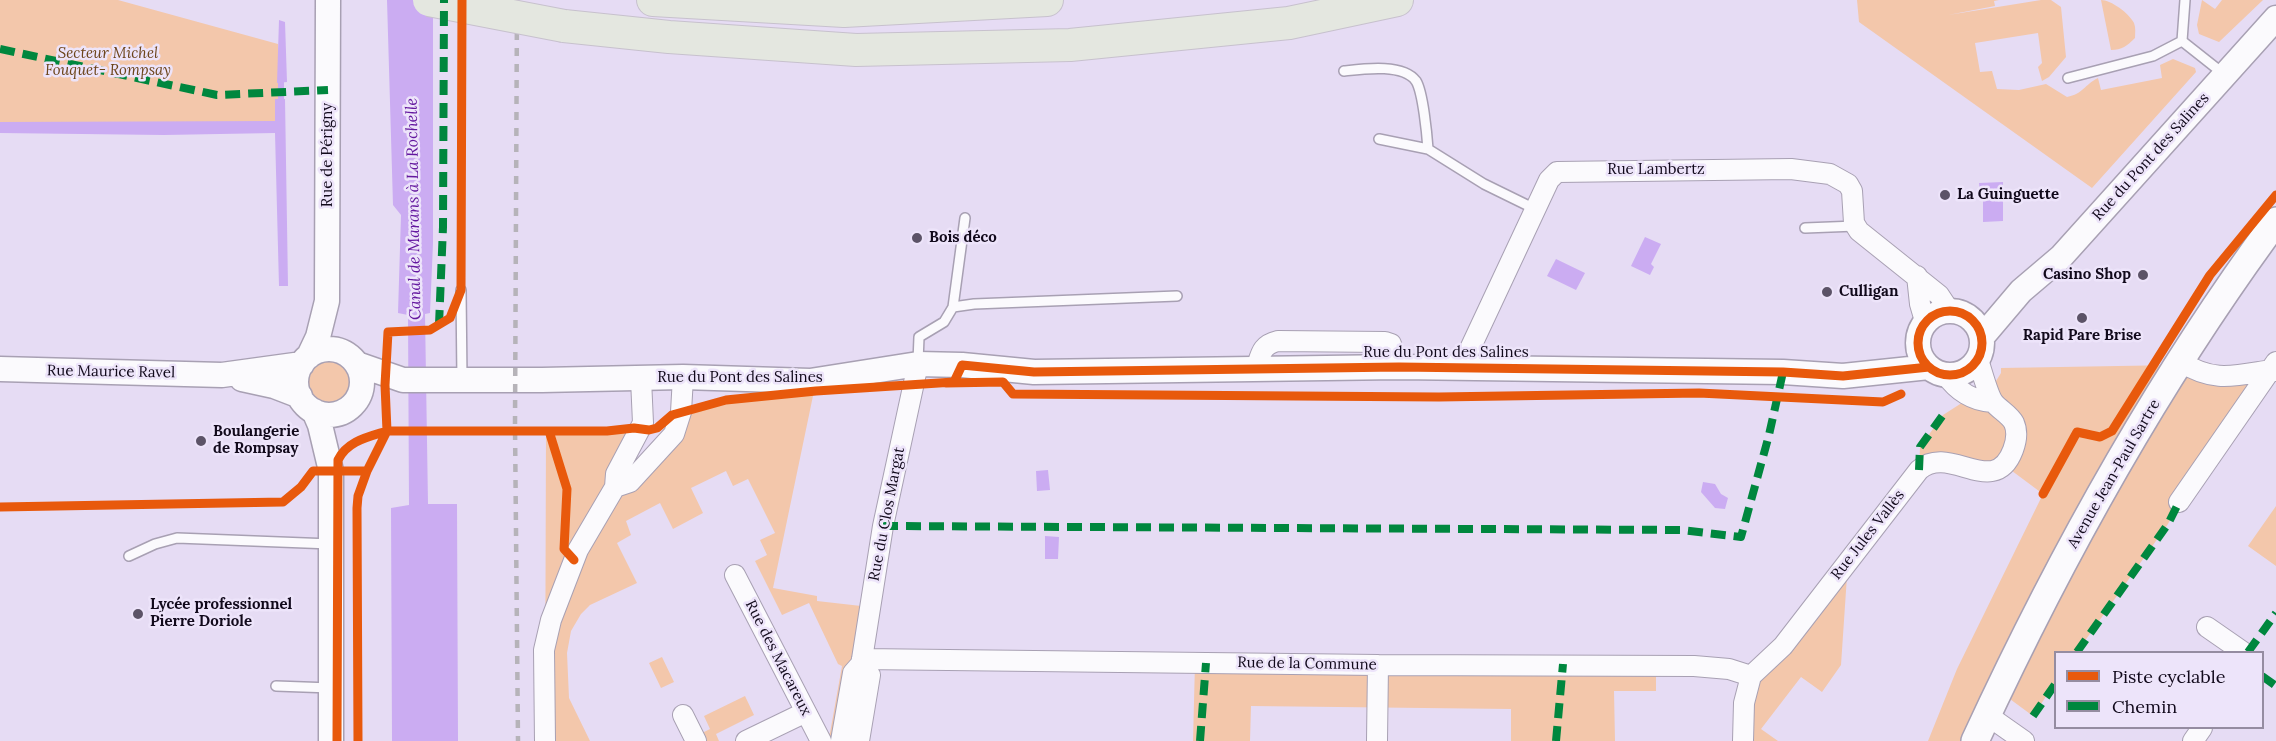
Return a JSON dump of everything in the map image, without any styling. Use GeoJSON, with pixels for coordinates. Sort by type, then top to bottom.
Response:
{"type":"FeatureCollection","features":[{"type":"Feature","properties":{"kind":"highway"},"geometry":{"type":"LineString","coordinates":[[429,0],[564,26],[669,37],[856,50],[1070,45],[1289,23],[1397,0]]}},
{"type":"Feature","properties":{"kind":"highway"},"geometry":{"type":"LineString","coordinates":[[653,0],[844,11],[1047,0]]}},
{"type":"Feature","properties":{"kind":"main road","name":"Avenue Jean-Paul Sartre"},"geometry":{"type":"LineString","coordinates":[[1975,741],[2045,599],[2100,496],[2179,361],[2276,221]]}},
{"type":"Feature","properties":{"kind":"street","name":"Rue de Périgny"},"geometry":{"type":"LineString","coordinates":[[305,360],[318,337],[327,301],[328,4]]}},
{"type":"Feature","properties":{"kind":"street","name":"Rue du Pont des Salines"},"geometry":{"type":"LineString","coordinates":[[1880,371],[1964,372],[2021,291],[2061,257],[2276,18]]}},
{"type":"Feature","properties":{"kind":"street","name":"Rue Lambertz"},"geometry":{"type":"LineString","coordinates":[[1461,368],[1549,180],[1557,172],[1791,169],[1830,174],[1848,184],[1852,191],[1856,226]]}},
{"type":"Feature","properties":{"kind":"street"},"geometry":{"type":"LineString","coordinates":[[1856,226],[1859,231],[1917,276],[1957,312],[1974,320],[1980,349]]}},
{"type":"Feature","properties":{"kind":"street"},"geometry":{"type":"LineString","coordinates":[[1917,276],[1921,332],[1919,352],[1937,371]]}},
{"type":"Feature","properties":{"kind":"street","name":"Rue du Pont des Salines"},"geometry":{"type":"LineString","coordinates":[[359,395],[403,380],[683,377],[810,381],[918,364],[962,365],[1034,372],[1399,367],[1870,375],[1880,371],[1904,351],[1932,315],[1957,312],[2021,291]]}},
{"type":"Feature","properties":{"kind":"street","name":"Rue de Périgny"},"geometry":{"type":"LineString","coordinates":[[327,301],[349,357]]}},
{"type":"Feature","properties":{"kind":"street"},"geometry":{"type":"LineString","coordinates":[[307,403],[324,414],[345,411],[354,404],[362,385],[362,374],[349,357],[330,349],[319,350],[305,360],[297,385],[307,403],[320,425],[331,471],[331,741]]}},
{"type":"Feature","properties":{"kind":"street","name":"Rue Jules Vallès"},"geometry":{"type":"LineString","coordinates":[[1751,676],[1783,646],[1925,465],[1952,463],[1988,473],[2004,465],[2012,453],[2016,432],[2013,421],[1992,402],[1980,349]]}},
{"type":"Feature","properties":{"kind":"street","name":"Rue du Pont des Salines"},"geometry":{"type":"LineString","coordinates":[[349,357],[403,380]]}},
{"type":"Feature","properties":{"kind":"street","name":"Rue Maurice Ravel"},"geometry":{"type":"LineString","coordinates":[[222,375],[305,360]]}},
{"type":"Feature","properties":{"kind":"street"},"geometry":{"type":"LineString","coordinates":[[2179,361],[2195,371],[2221,378],[2274,368]]}},
{"type":"Feature","properties":{"kind":"street","name":"Rue du Clos Margat"},"geometry":{"type":"LineString","coordinates":[[841,741],[853,673],[861,661],[883,526],[918,364]]}},
{"type":"Feature","properties":{"kind":"street"},"geometry":{"type":"LineString","coordinates":[[2179,502],[2274,368]]}},
{"type":"Feature","properties":{"kind":"street","name":"Rue Maurice Ravel"},"geometry":{"type":"LineString","coordinates":[[0,369],[222,375],[274,386],[307,403]]}},
{"type":"Feature","properties":{"kind":"street","name":"Rue Jules Vallès"},"geometry":{"type":"LineString","coordinates":[[1937,371],[1954,386],[1978,401],[1992,402]]}},
{"type":"Feature","properties":{"kind":"street"},"geometry":{"type":"LineString","coordinates":[[615,487],[630,482],[674,435],[681,412],[683,377]]}},
{"type":"Feature","properties":{"kind":"street"},"geometry":{"type":"LineString","coordinates":[[545,741],[544,650],[551,620],[578,550],[615,487],[616,474],[643,423],[641,379]]}},
{"type":"Feature","properties":{"kind":"street","name":"Rue des Macareux"},"geometry":{"type":"LineString","coordinates":[[735,575],[821,741]]}},
{"type":"Feature","properties":{"kind":"street"},"geometry":{"type":"LineString","coordinates":[[2207,627],[2242,651]]}},
{"type":"Feature","properties":{"kind":"street","name":"Rue du Clos Margat"},"geometry":{"type":"LineString","coordinates":[[859,741],[870,675],[861,661]]}},
{"type":"Feature","properties":{"kind":"street","name":"Rue de la Commune"},"geometry":{"type":"LineString","coordinates":[[861,661],[1694,666],[1729,669],[1751,676]]}},
{"type":"Feature","properties":{"kind":"street"},"geometry":{"type":"LineString","coordinates":[[1377,741],[1378,665]]}},
{"type":"Feature","properties":{"kind":"street"},"geometry":{"type":"LineString","coordinates":[[1743,741],[1744,703],[1751,676]]}},
{"type":"Feature","properties":{"kind":"street"},"geometry":{"type":"LineString","coordinates":[[746,741],[806,712]]}},
{"type":"Feature","properties":{"kind":"street"},"geometry":{"type":"LineString","coordinates":[[683,715],[696,741]]}},
{"type":"Feature","properties":{"kind":"street"},"geometry":{"type":"LineString","coordinates":[[1987,715],[2024,741]]}},
{"type":"Feature","properties":{"kind":"lane"},"geometry":{"type":"LineString","coordinates":[[2182,41],[2185,0]]}},
{"type":"Feature","properties":{"kind":"lane"},"geometry":{"type":"LineString","coordinates":[[2182,41],[2224,75]]}},
{"type":"Feature","properties":{"kind":"lane"},"geometry":{"type":"LineString","coordinates":[[2068,78],[2153,56],[2182,41]]}},
{"type":"Feature","properties":{"kind":"lane"},"geometry":{"type":"LineString","coordinates":[[1344,71],[1370,68],[1390,69],[1407,74],[1416,81],[1425,120],[1428,149]]}},
{"type":"Feature","properties":{"kind":"lane"},"geometry":{"type":"LineString","coordinates":[[1379,139],[1428,149],[1484,184],[1535,209]]}},
{"type":"Feature","properties":{"kind":"lane"},"geometry":{"type":"LineString","coordinates":[[918,364],[919,337],[944,322],[953,307],[964,218]]}},
{"type":"Feature","properties":{"kind":"lane"},"geometry":{"type":"LineString","coordinates":[[1804,228],[1856,226]]}},
{"type":"Feature","properties":{"kind":"lane"},"geometry":{"type":"LineString","coordinates":[[461,290],[462,380]]}},
{"type":"Feature","properties":{"kind":"lane"},"geometry":{"type":"LineString","coordinates":[[953,307],[1177,296]]}},
{"type":"Feature","properties":{"kind":"lane"},"geometry":{"type":"LineString","coordinates":[[129,556],[155,544],[177,538],[330,544]]}},
{"type":"Feature","properties":{"kind":"lane"},"geometry":{"type":"LineString","coordinates":[[276,686],[331,688]]}},
{"type":"Feature","properties":{"kind":"green space","name":"Secteur Michel Fouquet- Rompsay"},"geometry":{"type":"Polygon","coordinates":[[[0,0],[118,0],[278,44],[280,126],[0,127],[0,0]]]}},
{"type":"Feature","properties":{"kind":"green space"},"geometry":{"type":"Polygon","coordinates":[[[1857,0],[1999,0],[1994,1],[1995,6],[1948,15],[2051,0],[2061,7],[2066,57],[2049,77],[2042,81],[2038,67],[2042,63],[2038,33],[1975,43],[1980,72],[1992,71],[1997,89],[2019,90],[2046,84],[2067,97],[2077,94],[2098,78],[2101,90],[2162,78],[2160,65],[2173,59],[2195,68],[2196,72],[2092,188],[1859,22],[1857,0]]]}},
{"type":"Feature","properties":{"kind":"green space"},"geometry":{"type":"Polygon","coordinates":[[[2101,0],[2110,2],[2119,8],[2134,23],[2135,38],[2121,48],[2111,50],[2101,0]]]}},
{"type":"Feature","properties":{"kind":"green space"},"geometry":{"type":"Polygon","coordinates":[[[2202,0],[2215,9],[2222,0],[2263,0],[2219,42],[2199,34],[2197,25],[2202,0]]]}},
{"type":"Feature","properties":{"kind":"green space"},"geometry":{"type":"Polygon","coordinates":[[[329,355],[339,357],[347,363],[353,371],[355,381],[353,391],[347,399],[339,405],[329,407],[319,405],[311,399],[305,391],[303,381],[305,371],[311,363],[319,357],[329,355]]]}},
{"type":"Feature","properties":{"kind":"green space"},"geometry":{"type":"Polygon","coordinates":[[[2177,365],[2195,371],[2271,370],[2179,502],[2168,524],[2078,651],[2054,651],[2054,684],[2033,716],[1999,691],[1975,741],[1928,741],[1957,669],[2043,494],[2004,465],[1919,470],[1920,447],[1943,415],[1996,381],[2001,368],[2177,365]]]}},
{"type":"Feature","properties":{"kind":"green space"},"geometry":{"type":"Polygon","coordinates":[[[814,391],[773,588],[817,596],[817,601],[870,607],[859,741],[820,740],[830,733],[842,666],[838,664],[809,603],[782,615],[755,561],[767,555],[760,540],[775,533],[748,479],[733,486],[726,471],[691,488],[703,513],[673,529],[660,503],[626,521],[631,535],[617,543],[637,583],[590,605],[581,614],[571,631],[567,653],[569,698],[590,741],[545,741],[546,431],[607,431],[634,428],[615,487],[689,411],[726,400],[814,391]]]}},
{"type":"Feature","properties":{"kind":"green space"},"geometry":{"type":"Polygon","coordinates":[[[2276,506],[2276,566],[2248,546],[2276,506]]]}},
{"type":"Feature","properties":{"kind":"green space"},"geometry":{"type":"Polygon","coordinates":[[[1847,576],[1841,665],[1822,692],[1801,677],[1761,729],[1778,741],[1743,741],[1751,676],[1847,576]]]}},
{"type":"Feature","properties":{"kind":"green space"},"geometry":{"type":"Polygon","coordinates":[[[662,657],[674,682],[661,688],[649,663],[662,657]]]}},
{"type":"Feature","properties":{"kind":"green space"},"geometry":{"type":"Polygon","coordinates":[[[1195,663],[1656,665],[1656,691],[1614,691],[1615,741],[1511,741],[1511,709],[1251,706],[1250,741],[1193,741],[1195,663]]]}},
{"type":"Feature","properties":{"kind":"green space"},"geometry":{"type":"Polygon","coordinates":[[[745,696],[754,715],[716,734],[719,741],[704,741],[700,734],[710,729],[704,716],[745,696]]]}},
{"type":"Feature","properties":{"kind":"water","name":"Canal de Marans à La Rochelle"},"geometry":{"type":"Polygon","coordinates":[[[387,0],[433,0],[433,243],[430,313],[425,314],[428,504],[457,504],[458,741],[392,741],[391,508],[409,505],[408,315],[398,313],[401,215],[393,205],[387,0]]]}},
{"type":"Feature","properties":{"kind":"water"},"geometry":{"type":"Polygon","coordinates":[[[279,20],[285,22],[287,82],[277,83],[279,20]]]}},
{"type":"Feature","properties":{"kind":"water"},"geometry":{"type":"Polygon","coordinates":[[[275,99],[285,99],[288,286],[279,286],[275,133],[164,135],[0,133],[0,122],[275,121],[275,99]]]}},
{"type":"Feature","properties":{"kind":"water"},"geometry":{"type":"Polygon","coordinates":[[[2003,182],[2003,221],[1983,222],[1983,195],[1980,194],[1979,183],[2003,182]]]}},
{"type":"Feature","properties":{"kind":"water"},"geometry":{"type":"Polygon","coordinates":[[[1645,237],[1661,244],[1651,264],[1654,267],[1650,275],[1631,266],[1645,237]]]}},
{"type":"Feature","properties":{"kind":"water"},"geometry":{"type":"Polygon","coordinates":[[[1556,259],[1585,273],[1576,290],[1547,276],[1556,259]]]}},
{"type":"Feature","properties":{"kind":"water"},"geometry":{"type":"Polygon","coordinates":[[[1048,470],[1050,490],[1037,491],[1036,471],[1048,470]]]}},
{"type":"Feature","properties":{"kind":"water"},"geometry":{"type":"Polygon","coordinates":[[[1703,482],[1715,484],[1721,494],[1728,498],[1725,509],[1715,508],[1701,492],[1703,482]]]}},
{"type":"Feature","properties":{"kind":"water"},"geometry":{"type":"Polygon","coordinates":[[[1045,536],[1059,537],[1058,559],[1045,559],[1045,536]]]}},
{"type":"Feature","properties":{"kind":"waterway"},"geometry":{"type":"LineString","coordinates":[[281,74],[281,106]]}},
{"type":"Feature","properties":{"kind":"railway"},"geometry":{"type":"LineString","coordinates":[[517,0],[515,426],[518,741]]}},
{"type":"Feature","properties":{"kind":"marked path"},"geometry":{"type":"LineString","coordinates":[[439,325],[443,227],[444,0]]}},
{"type":"Feature","properties":{"kind":"marked path"},"geometry":{"type":"LineString","coordinates":[[0,49],[217,95],[328,90]]}},
{"type":"Feature","properties":{"kind":"marked path"},"geometry":{"type":"LineString","coordinates":[[883,526],[1682,530],[1741,537],[1769,435],[1783,372]]}},
{"type":"Feature","properties":{"kind":"marked path"},"geometry":{"type":"LineString","coordinates":[[1919,470],[1920,447],[1943,415]]}},
{"type":"Feature","properties":{"kind":"marked path"},"geometry":{"type":"LineString","coordinates":[[2078,651],[2168,524],[2179,502]]}},
{"type":"Feature","properties":{"kind":"marked path"},"geometry":{"type":"LineString","coordinates":[[2249,651],[2276,613]]}},
{"type":"Feature","properties":{"kind":"marked path"},"geometry":{"type":"LineString","coordinates":[[1200,741],[1206,663]]}},
{"type":"Feature","properties":{"kind":"marked path"},"geometry":{"type":"LineString","coordinates":[[1556,741],[1563,664]]}},
{"type":"Feature","properties":{"kind":"marked path"},"geometry":{"type":"LineString","coordinates":[[2264,677],[2276,686]]}},
{"type":"Feature","properties":{"kind":"marked path"},"geometry":{"type":"LineString","coordinates":[[2033,716],[2054,686]]}},
{"type":"Feature","properties":{"kind":"cycle path"},"geometry":{"type":"LineString","coordinates":[[358,741],[357,508],[358,496],[367,471],[387,431],[385,385],[388,332],[430,330],[450,318],[461,290],[462,0]]}},
{"type":"Feature","properties":{"kind":"cycle path"},"geometry":{"type":"LineString","coordinates":[[2043,494],[2077,432],[2100,437],[2112,431],[2210,275],[2276,195]]}},
{"type":"Feature","properties":{"kind":"cycle path"},"geometry":{"type":"LineString","coordinates":[[1944,311],[1956,311],[1973,320],[1980,331],[1982,343],[1980,355],[1973,366],[1956,375],[1944,375],[1932,370],[1923,361],[1918,349],[1918,337],[1923,325],[1932,316],[1944,311]]}},
{"type":"Feature","properties":{"kind":"cycle path"},"geometry":{"type":"LineString","coordinates":[[337,741],[338,460],[352,444],[387,431],[607,431],[634,428],[649,430],[657,428],[672,415],[726,400],[816,391],[954,382],[962,365],[1034,372],[1399,367],[1783,372],[1843,376],[1929,367]]}},
{"type":"Feature","properties":{"kind":"cycle path"},"geometry":{"type":"LineString","coordinates":[[946,383],[1003,382],[1013,394],[1439,397],[1699,393],[1883,402],[1901,394]]}},
{"type":"Feature","properties":{"kind":"cycle path"},"geometry":{"type":"LineString","coordinates":[[549,431],[567,489],[564,549],[574,560]]}},
{"type":"Feature","properties":{"kind":"cycle path"},"geometry":{"type":"LineString","coordinates":[[0,507],[283,502],[301,487],[313,471],[367,471]]}},
{"type":"Feature","properties":{"kind":"place","name":"La Guinguette"},"geometry":{"type":"Point","coordinates":[1945,195]}},
{"type":"Feature","properties":{"kind":"place","name":"Bois déco"},"geometry":{"type":"Point","coordinates":[917,238]}},
{"type":"Feature","properties":{"kind":"place","name":"Casino Shop"},"geometry":{"type":"Point","coordinates":[2143,275]}},
{"type":"Feature","properties":{"kind":"place","name":"Culligan"},"geometry":{"type":"Point","coordinates":[1827,292]}},
{"type":"Feature","properties":{"kind":"place","name":"Rapid Pare Brise"},"geometry":{"type":"Point","coordinates":[2082,318]}},
{"type":"Feature","properties":{"kind":"place","name":"Boulangerie de Rompsay"},"geometry":{"type":"Point","coordinates":[201,441]}},
{"type":"Feature","properties":{"kind":"place","name":"Lycée professionnel Pierre Doriole"},"geometry":{"type":"Point","coordinates":[138,614]}}]}
